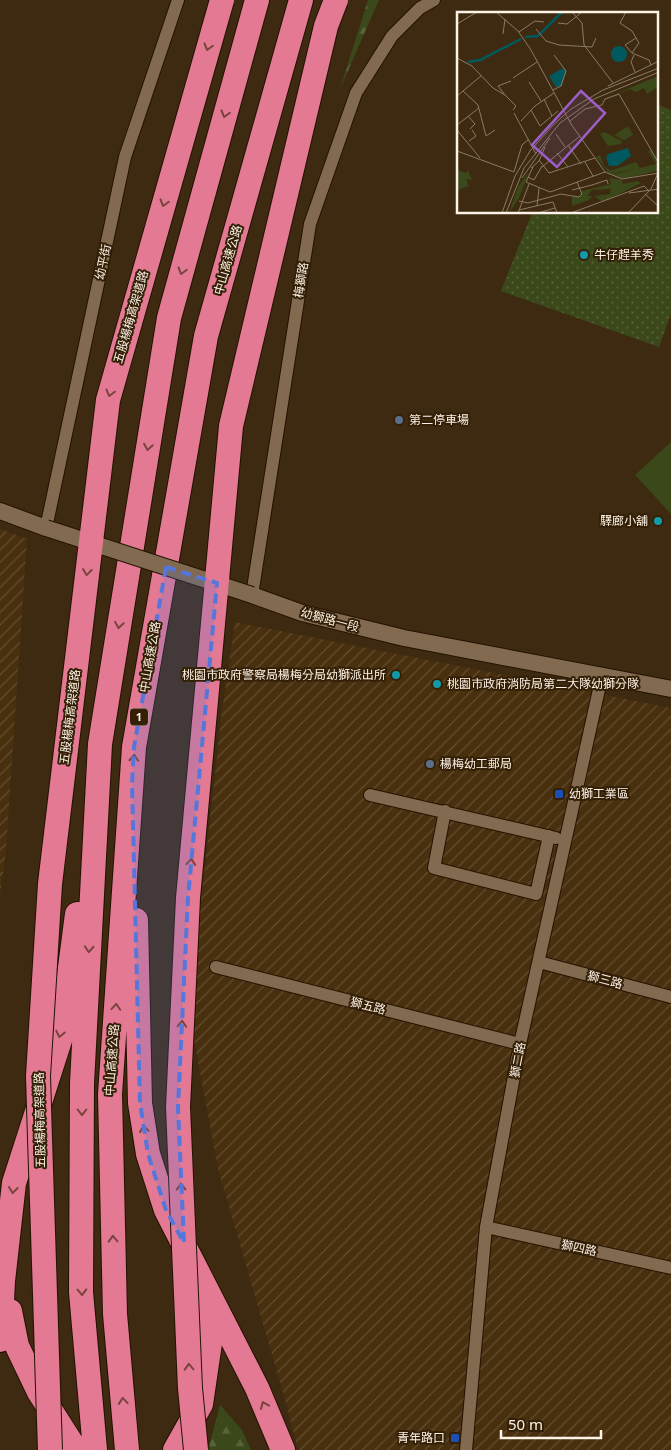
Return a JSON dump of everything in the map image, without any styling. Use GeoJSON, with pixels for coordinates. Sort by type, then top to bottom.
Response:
{"type":"FeatureCollection","features":[{"type":"Feature","properties":{"kind":"highway","name":"五股楊梅高架道路"},"geometry":{"type":"LineString","coordinates":[[50,1450],[38,1076],[50,884],[108,400],[222,0]]}},
{"type":"Feature","properties":{"kind":"highway"},"geometry":{"type":"LineString","coordinates":[[76,1450],[9,1343],[3,1282],[14,1183],[60,1037],[100,744],[168,318],[258,0]]}},
{"type":"Feature","properties":{"kind":"highway","name":"中山高速公路"},"geometry":{"type":"LineString","coordinates":[[127,1450],[116,1314],[110,1094],[134,747],[206,336],[301,0]]}},
{"type":"Feature","properties":{"kind":"highway"},"geometry":{"type":"LineString","coordinates":[[196,1450],[190,1388],[178,1107],[188,898],[231,426],[326,26],[336,0]]}},
{"type":"Feature","properties":{"kind":"highway"},"geometry":{"type":"LineString","coordinates":[[95,1450],[81,1292],[82,1083],[100,744]]}},
{"type":"Feature","properties":{"kind":"highway"},"geometry":{"type":"LineString","coordinates":[[132,784],[140,1103],[148,1154],[166,1210],[257,1388],[283,1450]]}},
{"type":"Feature","properties":{"kind":"highway"},"geometry":{"type":"LineString","coordinates":[[175,1450],[201,1404],[210,1343],[201,1278]]}},
{"type":"Feature","properties":{"kind":"street","name":"幼平街"},"geometry":{"type":"LineString","coordinates":[[46,528],[126,157],[178,0]]}},
{"type":"Feature","properties":{"kind":"street","name":"梅獅路"},"geometry":{"type":"LineString","coordinates":[[252,595],[310,224],[356,93],[392,36],[420,8],[434,0]]}},
{"type":"Feature","properties":{"kind":"street","name":"幼獅路一段"},"geometry":{"type":"LineString","coordinates":[[0,511],[302,613],[404,638],[671,689]]}},
{"type":"Feature","properties":{"kind":"street","name":"獅二路"},"geometry":{"type":"LineString","coordinates":[[466,1450],[486,1227],[520,1044],[602,676]]}},
{"type":"Feature","properties":{"kind":"street"},"geometry":{"type":"LineString","coordinates":[[370,795],[446,811],[566,841]]}},
{"type":"Feature","properties":{"kind":"street"},"geometry":{"type":"LineString","coordinates":[[446,811],[434,868],[536,894],[549,836]]}},
{"type":"Feature","properties":{"kind":"street","name":"獅三路"},"geometry":{"type":"LineString","coordinates":[[539,962],[671,997]]}},
{"type":"Feature","properties":{"kind":"street","name":"獅五路"},"geometry":{"type":"LineString","coordinates":[[216,967],[520,1044]]}},
{"type":"Feature","properties":{"kind":"street","name":"獅四路"},"geometry":{"type":"LineString","coordinates":[[486,1227],[671,1268]]}},
{"type":"Feature","properties":{"kind":"highlighted area"},"geometry":{"type":"Polygon","coordinates":[[[166,567],[217,583],[188,898],[178,1107],[184,1243],[166,1210],[148,1154],[140,1103],[132,784],[134,747],[166,567]]]}},
{"type":"Feature","properties":{"kind":"shaded area"},"geometry":{"type":"Polygon","coordinates":[[[0,529],[27,539],[6,850],[0,895],[0,529]]]}},
{"type":"Feature","properties":{"kind":"shaded area"},"geometry":{"type":"Polygon","coordinates":[[[235,622],[671,708],[671,1450],[298,1450],[218,1169],[189,1012],[221,719],[235,622]]]}},
{"type":"Feature","properties":{"kind":"green space"},"geometry":{"type":"Polygon","coordinates":[[[368,0],[379,0],[340,89],[368,0]]]}},
{"type":"Feature","properties":{"kind":"green space"},"geometry":{"type":"Polygon","coordinates":[[[658,104],[671,110],[671,314],[659,347],[501,291],[532,214],[658,214],[658,104]]]}},
{"type":"Feature","properties":{"kind":"green space"},"geometry":{"type":"Polygon","coordinates":[[[671,442],[671,514],[635,475],[671,442]]]}},
{"type":"Feature","properties":{"kind":"green space"},"geometry":{"type":"Polygon","coordinates":[[[220,1405],[242,1430],[251,1450],[208,1450],[220,1405]]]}},
{"type":"Feature","properties":{"kind":"place","name":"牛仔趕羊秀"},"geometry":{"type":"Point","coordinates":[584,255]}},
{"type":"Feature","properties":{"kind":"place","name":"第二停車場"},"geometry":{"type":"Point","coordinates":[399,420]}},
{"type":"Feature","properties":{"kind":"place","name":"驛廊小舖"},"geometry":{"type":"Point","coordinates":[658,521]}},
{"type":"Feature","properties":{"kind":"place","name":"桃園市政府警察局楊梅分局幼獅派出所"},"geometry":{"type":"Point","coordinates":[396,675]}},
{"type":"Feature","properties":{"kind":"place","name":"桃園市政府消防局第二大隊幼獅分隊"},"geometry":{"type":"Point","coordinates":[437,684]}},
{"type":"Feature","properties":{"kind":"place","name":"楊梅幼工郵局"},"geometry":{"type":"Point","coordinates":[430,764]}},
{"type":"Feature","properties":{"kind":"place","name":"幼獅工業區"},"geometry":{"type":"Point","coordinates":[559,794]}},
{"type":"Feature","properties":{"kind":"place","name":"青年路口"},"geometry":{"type":"Point","coordinates":[455,1438]}}]}
